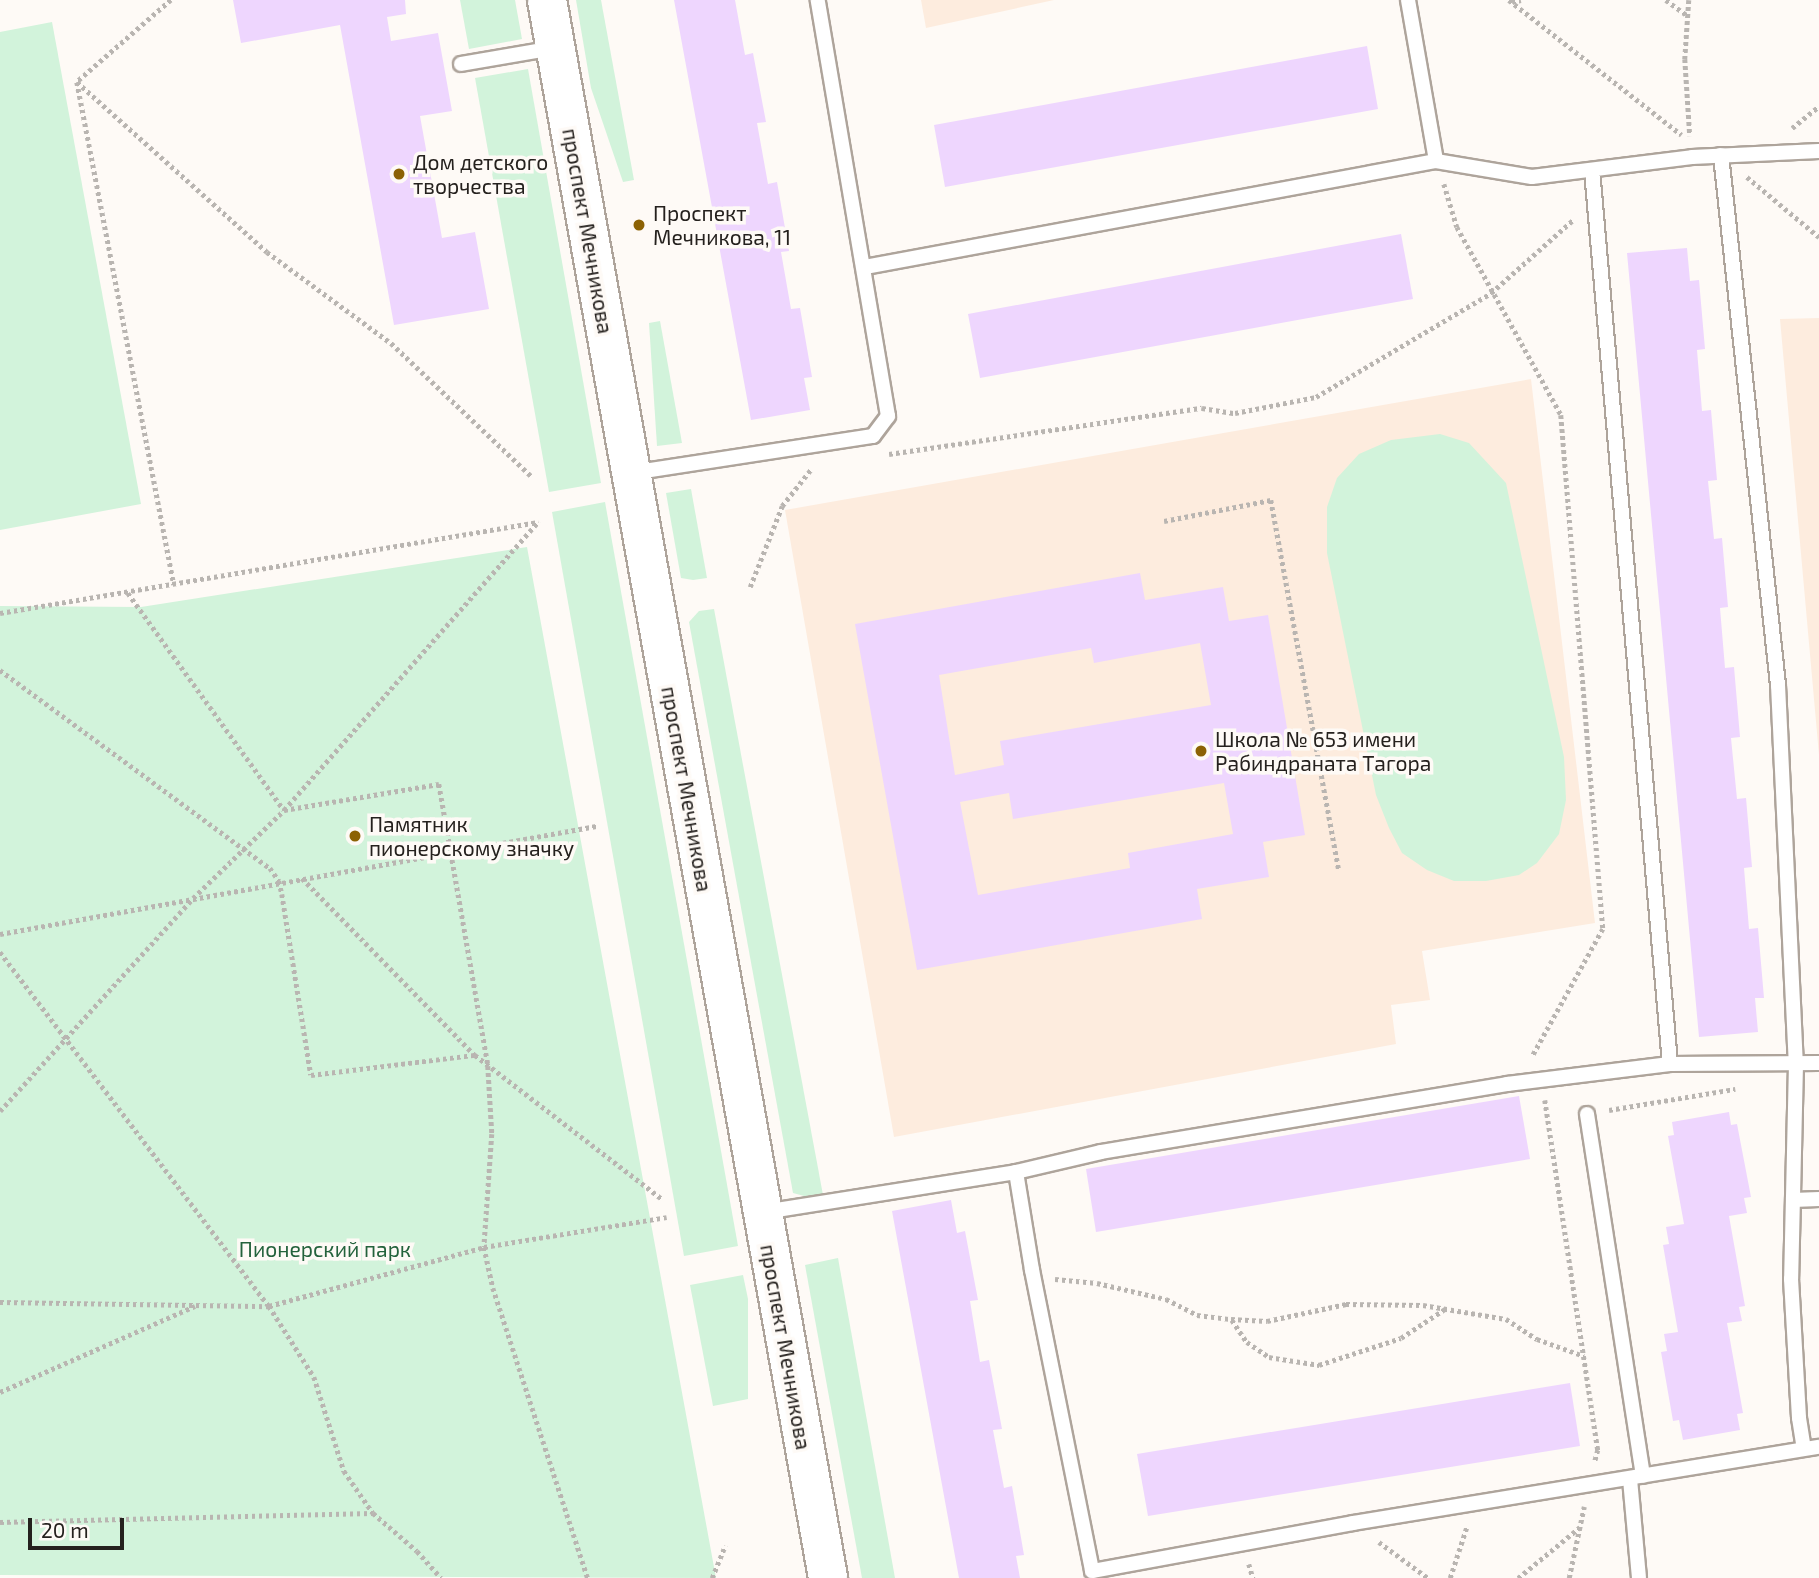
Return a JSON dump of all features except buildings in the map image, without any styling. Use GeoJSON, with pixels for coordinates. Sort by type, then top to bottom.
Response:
{"type":"FeatureCollection","features":[{"type":"Feature","properties":{"kind":"street","name":"проспект Мечникова"},"geometry":{"type":"LineString","coordinates":[[547,0],[828,1578]]}},
{"type":"Feature","properties":{"kind":"lane"},"geometry":{"type":"LineString","coordinates":[[631,473],[873,436],[888,416],[818,0]]}},
{"type":"Feature","properties":{"kind":"lane"},"geometry":{"type":"LineString","coordinates":[[1408,0],[1436,161]]}},
{"type":"Feature","properties":{"kind":"lane"},"geometry":{"type":"LineString","coordinates":[[461,64],[555,48]]}},
{"type":"Feature","properties":{"kind":"lane"},"geometry":{"type":"LineString","coordinates":[[865,267],[1436,161],[1532,177],[1721,155],[1819,151]]}},
{"type":"Feature","properties":{"kind":"lane"},"geometry":{"type":"LineString","coordinates":[[1721,155],[1778,685],[1796,1063],[1791,1279],[1799,1418],[1804,1448]]}},
{"type":"Feature","properties":{"kind":"lane"},"geometry":{"type":"LineString","coordinates":[[1592,170],[1670,1064]]}},
{"type":"Feature","properties":{"kind":"lane"},"geometry":{"type":"LineString","coordinates":[[762,1213],[1016,1172],[1101,1152],[1518,1082],[1670,1064],[1819,1063]]}},
{"type":"Feature","properties":{"kind":"lane"},"geometry":{"type":"LineString","coordinates":[[1587,1114],[1637,1477],[1639,1578]]}},
{"type":"Feature","properties":{"kind":"lane"},"geometry":{"type":"LineString","coordinates":[[1016,1172],[1033,1277],[1092,1574],[1353,1523],[1588,1487],[1819,1447]]}},
{"type":"Feature","properties":{"kind":"lane"},"geometry":{"type":"LineString","coordinates":[[1793,1200],[1819,1199]]}},
{"type":"Feature","properties":{"kind":"path"},"geometry":{"type":"LineString","coordinates":[[77,82],[171,0]]}},
{"type":"Feature","properties":{"kind":"path"},"geometry":{"type":"LineString","coordinates":[[1510,1],[1521,0]]}},
{"type":"Feature","properties":{"kind":"path"},"geometry":{"type":"LineString","coordinates":[[1666,0],[1687,15]]}},
{"type":"Feature","properties":{"kind":"path"},"geometry":{"type":"LineString","coordinates":[[1510,1],[1691,143],[1685,59],[1689,0]]}},
{"type":"Feature","properties":{"kind":"path"},"geometry":{"type":"LineString","coordinates":[[77,82],[267,252],[391,343],[532,477]]}},
{"type":"Feature","properties":{"kind":"path"},"geometry":{"type":"LineString","coordinates":[[77,82],[174,585]]}},
{"type":"Feature","properties":{"kind":"path"},"geometry":{"type":"LineString","coordinates":[[1721,155],[1819,237]]}},
{"type":"Feature","properties":{"kind":"path"},"geometry":{"type":"LineString","coordinates":[[1436,161],[1457,227],[1491,293],[1561,415],[1603,929],[1518,1082]]}},
{"type":"Feature","properties":{"kind":"path"},"geometry":{"type":"LineString","coordinates":[[884,454],[1202,408],[1235,413],[1316,397],[1491,293],[1595,199]]}},
{"type":"Feature","properties":{"kind":"path"},"geometry":{"type":"LineString","coordinates":[[750,587],[782,506],[814,464],[802,467]]}},
{"type":"Feature","properties":{"kind":"path"},"geometry":{"type":"LineString","coordinates":[[1164,521],[1270,500],[1339,871]]}},
{"type":"Feature","properties":{"kind":"path"},"geometry":{"type":"LineString","coordinates":[[0,613],[539,521],[284,810],[193,898],[0,1111]]}},
{"type":"Feature","properties":{"kind":"path"},"geometry":{"type":"LineString","coordinates":[[128,593],[284,810]]}},
{"type":"Feature","properties":{"kind":"path"},"geometry":{"type":"LineString","coordinates":[[0,670],[270,868],[279,881],[312,1075],[475,1055]]}},
{"type":"Feature","properties":{"kind":"path"},"geometry":{"type":"LineString","coordinates":[[284,810],[439,784],[453,852],[488,1066],[492,1134],[484,1247],[493,1288],[588,1578]]}},
{"type":"Feature","properties":{"kind":"path"},"geometry":{"type":"LineString","coordinates":[[0,934],[279,881],[596,826]]}},
{"type":"Feature","properties":{"kind":"path"},"geometry":{"type":"LineString","coordinates":[[302,878],[475,1055],[663,1200]]}},
{"type":"Feature","properties":{"kind":"path"},"geometry":{"type":"LineString","coordinates":[[0,952],[269,1306],[314,1377],[344,1471],[373,1513],[417,1550],[441,1578]]}},
{"type":"Feature","properties":{"kind":"path"},"geometry":{"type":"LineString","coordinates":[[1542,1079],[1598,1450],[1569,1578]]}},
{"type":"Feature","properties":{"kind":"path"},"geometry":{"type":"LineString","coordinates":[[1587,1114],[1736,1089]]}},
{"type":"Feature","properties":{"kind":"path"},"geometry":{"type":"LineString","coordinates":[[0,1302],[269,1306],[484,1247],[667,1217]]}},
{"type":"Feature","properties":{"kind":"path"},"geometry":{"type":"LineString","coordinates":[[1033,1277],[1097,1283],[1166,1299],[1197,1315],[1231,1319],[1267,1321],[1346,1304],[1423,1305],[1506,1319],[1537,1339],[1584,1356]]}},
{"type":"Feature","properties":{"kind":"path"},"geometry":{"type":"LineString","coordinates":[[0,1392],[197,1305]]}},
{"type":"Feature","properties":{"kind":"path"},"geometry":{"type":"LineString","coordinates":[[1231,1319],[1247,1342],[1269,1357],[1319,1365],[1401,1338],[1445,1309]]}},
{"type":"Feature","properties":{"kind":"path"},"geometry":{"type":"LineString","coordinates":[[1450,1578],[1474,1504]]}},
{"type":"Feature","properties":{"kind":"path"},"geometry":{"type":"LineString","coordinates":[[0,1522],[373,1513]]}},
{"type":"Feature","properties":{"kind":"path"},"geometry":{"type":"LineString","coordinates":[[1353,1523],[1429,1578]]}},
{"type":"Feature","properties":{"kind":"path"},"geometry":{"type":"LineString","coordinates":[[1518,1578],[1580,1527]]}},
{"type":"Feature","properties":{"kind":"path"},"geometry":{"type":"LineString","coordinates":[[712,1578],[725,1545]]}},
{"type":"Feature","properties":{"kind":"shaded area"},"geometry":{"type":"Polygon","coordinates":[[[921,0],[1054,0],[926,28],[921,0]]]}},
{"type":"Feature","properties":{"kind":"shaded area"},"geometry":{"type":"Polygon","coordinates":[[[1819,318],[1819,755],[1780,319],[1819,318]]]}},
{"type":"Feature","properties":{"kind":"shaded area","name":"Школа № 653 имени Рабиндраната Тагора"},"geometry":{"type":"Polygon","coordinates":[[[1531,379],[1595,923],[1422,951],[1430,1000],[1391,1005],[1396,1044],[894,1137],[785,510],[1531,379]]]}},
{"type":"Feature","properties":{"kind":"green space"},"geometry":{"type":"Polygon","coordinates":[[[460,0],[515,0],[522,39],[469,49],[460,0]]]}},
{"type":"Feature","properties":{"kind":"green space"},"geometry":{"type":"Polygon","coordinates":[[[576,0],[601,0],[634,180],[623,182],[591,88],[576,0]]]}},
{"type":"Feature","properties":{"kind":"green space"},"geometry":{"type":"Polygon","coordinates":[[[52,22],[141,504],[0,530],[0,32],[52,22]]]}},
{"type":"Feature","properties":{"kind":"green space"},"geometry":{"type":"Polygon","coordinates":[[[528,69],[601,483],[549,492],[475,78],[528,69]]]}},
{"type":"Feature","properties":{"kind":"green space"},"geometry":{"type":"Polygon","coordinates":[[[660,321],[682,443],[657,446],[649,323],[660,321]]]}},
{"type":"Feature","properties":{"kind":"green space"},"geometry":{"type":"Polygon","coordinates":[[[1440,434],[1469,443],[1506,483],[1564,757],[1566,800],[1559,834],[1537,863],[1519,875],[1486,881],[1454,881],[1427,870],[1402,853],[1389,828],[1376,795],[1327,553],[1327,507],[1337,478],[1359,454],[1391,440],[1440,434]]]}},
{"type":"Feature","properties":{"kind":"green space"},"geometry":{"type":"Polygon","coordinates":[[[691,489],[707,578],[693,580],[681,578],[666,493],[691,489]]]}},
{"type":"Feature","properties":{"kind":"green space"},"geometry":{"type":"Polygon","coordinates":[[[605,502],[738,1246],[684,1256],[552,512],[605,502]]]}},
{"type":"Feature","properties":{"kind":"green space","name":"Пионерский парк"},"geometry":{"type":"Polygon","coordinates":[[[527,547],[716,1578],[0,1575],[0,606],[141,607],[527,547]]]}},
{"type":"Feature","properties":{"kind":"green space"},"geometry":{"type":"Polygon","coordinates":[[[714,609],[823,1195],[808,1197],[793,1193],[689,622],[699,611],[714,609]]]}},
{"type":"Feature","properties":{"kind":"green space"},"geometry":{"type":"Polygon","coordinates":[[[838,1258],[895,1578],[862,1578],[805,1265],[838,1258]]]}},
{"type":"Feature","properties":{"kind":"green space"},"geometry":{"type":"Polygon","coordinates":[[[743,1275],[748,1299],[748,1399],[713,1406],[690,1285],[743,1275]]]}},
{"type":"Feature","properties":{"kind":"place","name":"Дом детского творчества"},"geometry":{"type":"Point","coordinates":[399,174]}},
{"type":"Feature","properties":{"kind":"place","name":"Проспект Мечникова, 11"},"geometry":{"type":"Point","coordinates":[639,225]}},
{"type":"Feature","properties":{"kind":"place","name":"Школа № 653 имени Рабиндраната Тагора"},"geometry":{"type":"Point","coordinates":[1201,751]}},
{"type":"Feature","properties":{"kind":"place","name":"Памятник пионерскому значку"},"geometry":{"type":"Point","coordinates":[355,836]}}]}
